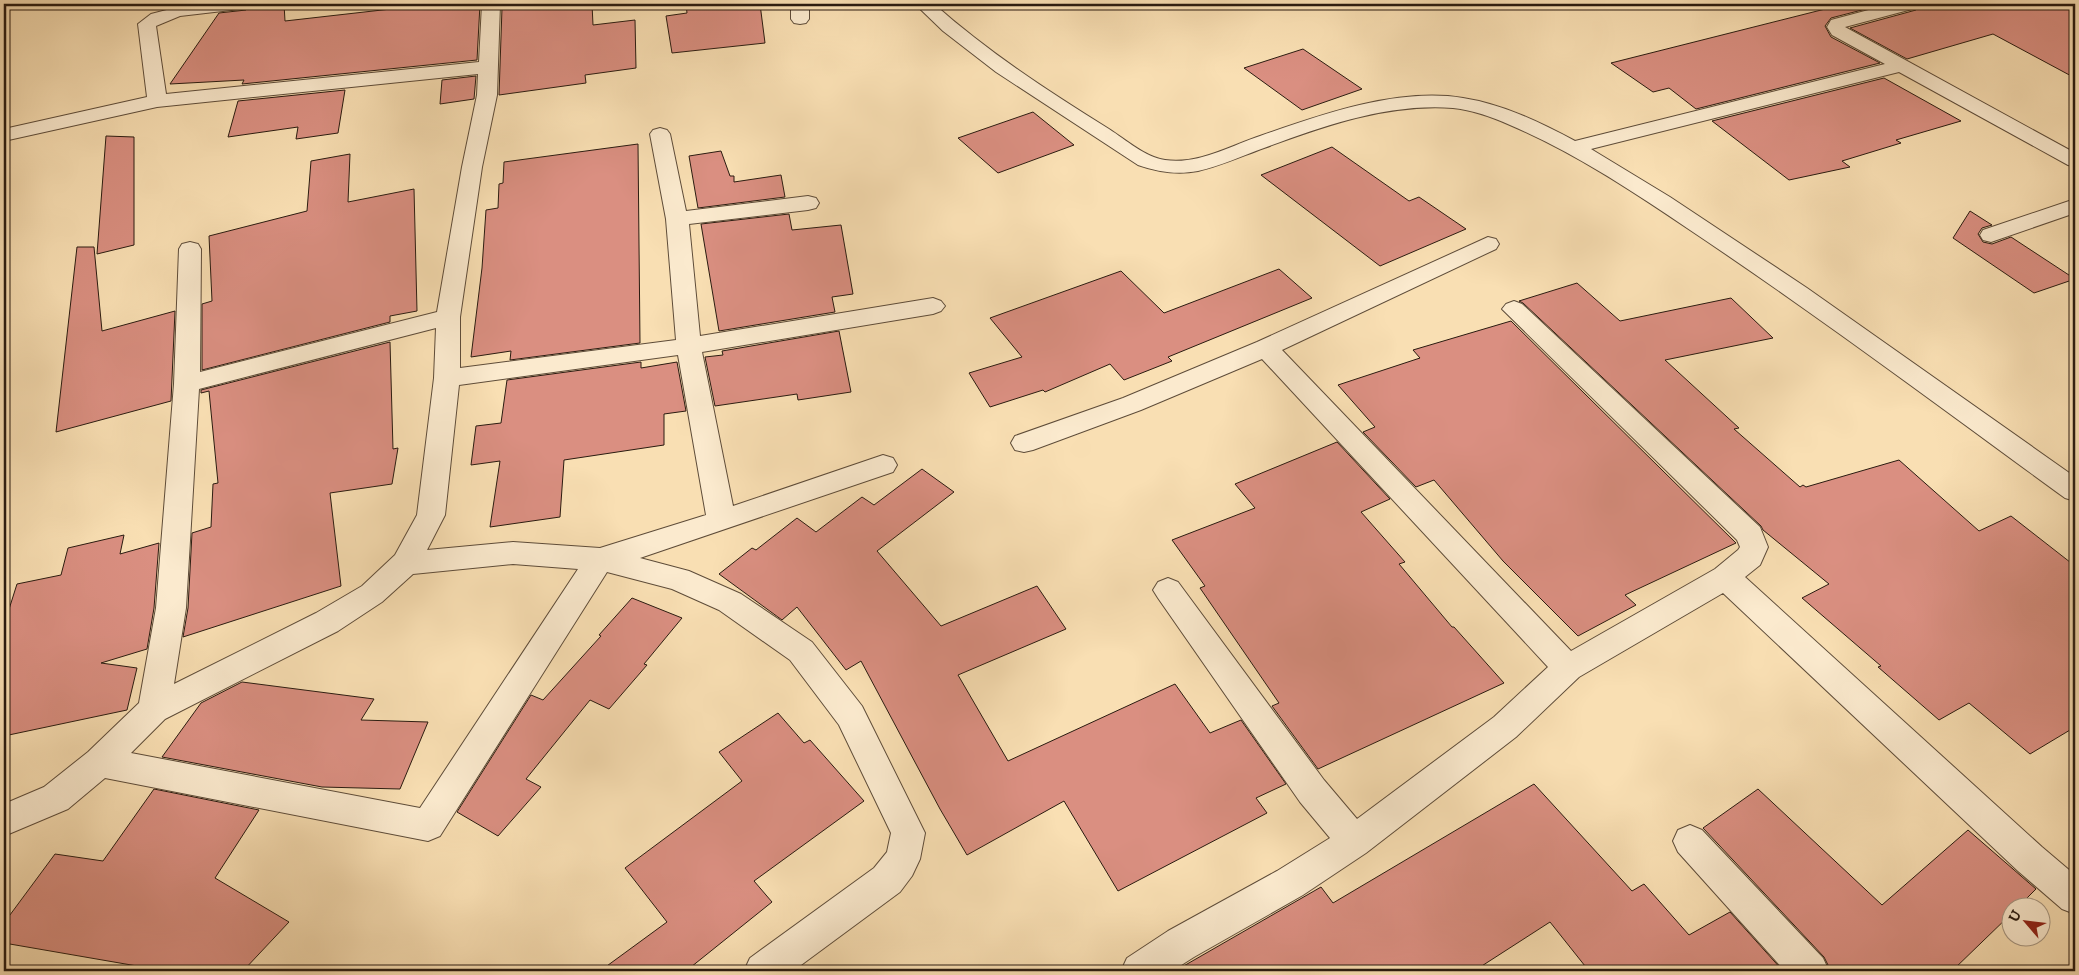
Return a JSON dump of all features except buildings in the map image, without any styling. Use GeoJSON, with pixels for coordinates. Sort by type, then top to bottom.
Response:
{"type":"FeatureCollection","features":[{"type":"Feature","properties":{"kind":"street"},"geometry":{"type":"LineString","coordinates":[[157,101],[147,24],[161,16],[175,12],[240,4]]}},
{"type":"Feature","properties":{"kind":"street"},"geometry":{"type":"LineString","coordinates":[[4,820],[56,798],[100,762],[154,710],[327,622],[372,594],[405,563],[431,516],[447,378],[448,316],[472,167],[487,95],[491,4]]}},
{"type":"Feature","properties":{"kind":"street"},"geometry":{"type":"LineString","coordinates":[[924,4],[950,28],[1012,76],[1145,161],[1156,165],[1182,168],[1198,165],[1360,110],[1396,105],[1450,102],[1482,108],[1506,116],[1575,147],[1627,178],[1783,281],[2075,491]]}},
{"type":"Feature","properties":{"kind":"street"},"geometry":{"type":"LineString","coordinates":[[1910,4],[1838,24],[1836,28],[1838,31],[2075,161]]}},
{"type":"Feature","properties":{"kind":"street"},"geometry":{"type":"LineString","coordinates":[[4,135],[157,101],[488,66]]}},
{"type":"Feature","properties":{"kind":"street"},"geometry":{"type":"LineString","coordinates":[[1575,147],[1901,66]]}},
{"type":"Feature","properties":{"kind":"street"},"geometry":{"type":"LineString","coordinates":[[660,134],[677,220],[689,346],[721,519]]}},
{"type":"Feature","properties":{"kind":"street"},"geometry":{"type":"LineString","coordinates":[[677,220],[808,203]]}},
{"type":"Feature","properties":{"kind":"street"},"geometry":{"type":"LineString","coordinates":[[1991,235],[2075,206]]}},
{"type":"Feature","properties":{"kind":"street"},"geometry":{"type":"LineString","coordinates":[[1024,443],[1132,404],[1266,348],[1488,244]]}},
{"type":"Feature","properties":{"kind":"street"},"geometry":{"type":"LineString","coordinates":[[154,710],[171,608],[187,384],[190,249]]}},
{"type":"Feature","properties":{"kind":"street"},"geometry":{"type":"LineString","coordinates":[[447,378],[689,346],[933,306]]}},
{"type":"Feature","properties":{"kind":"street"},"geometry":{"type":"LineString","coordinates":[[1140,971],[1181,944],[1290,883],[1354,842],[1505,727],[1568,668],[1725,577],[1750,557],[1754,548],[1750,535],[1514,309]]}},
{"type":"Feature","properties":{"kind":"street"},"geometry":{"type":"LineString","coordinates":[[187,384],[448,316]]}},
{"type":"Feature","properties":{"kind":"street"},"geometry":{"type":"LineString","coordinates":[[1266,348],[1568,668]]}},
{"type":"Feature","properties":{"kind":"street"},"geometry":{"type":"LineString","coordinates":[[100,762],[428,825],[600,559],[669,539],[721,519],[883,465]]}},
{"type":"Feature","properties":{"kind":"street"},"geometry":{"type":"LineString","coordinates":[[405,563],[514,553],[600,559],[679,579],[730,602],[801,651],[851,716],[908,833],[906,850],[900,865],[887,880],[763,971]]}},
{"type":"Feature","properties":{"kind":"street"},"geometry":{"type":"LineString","coordinates":[[1725,577],[2022,852],[2075,897]]}},
{"type":"Feature","properties":{"kind":"street"},"geometry":{"type":"LineString","coordinates":[[1168,590],[1312,790],[1354,842]]}},
{"type":"Feature","properties":{"kind":"street"},"geometry":{"type":"LineString","coordinates":[[1690,841],[1810,971]]}}]}
